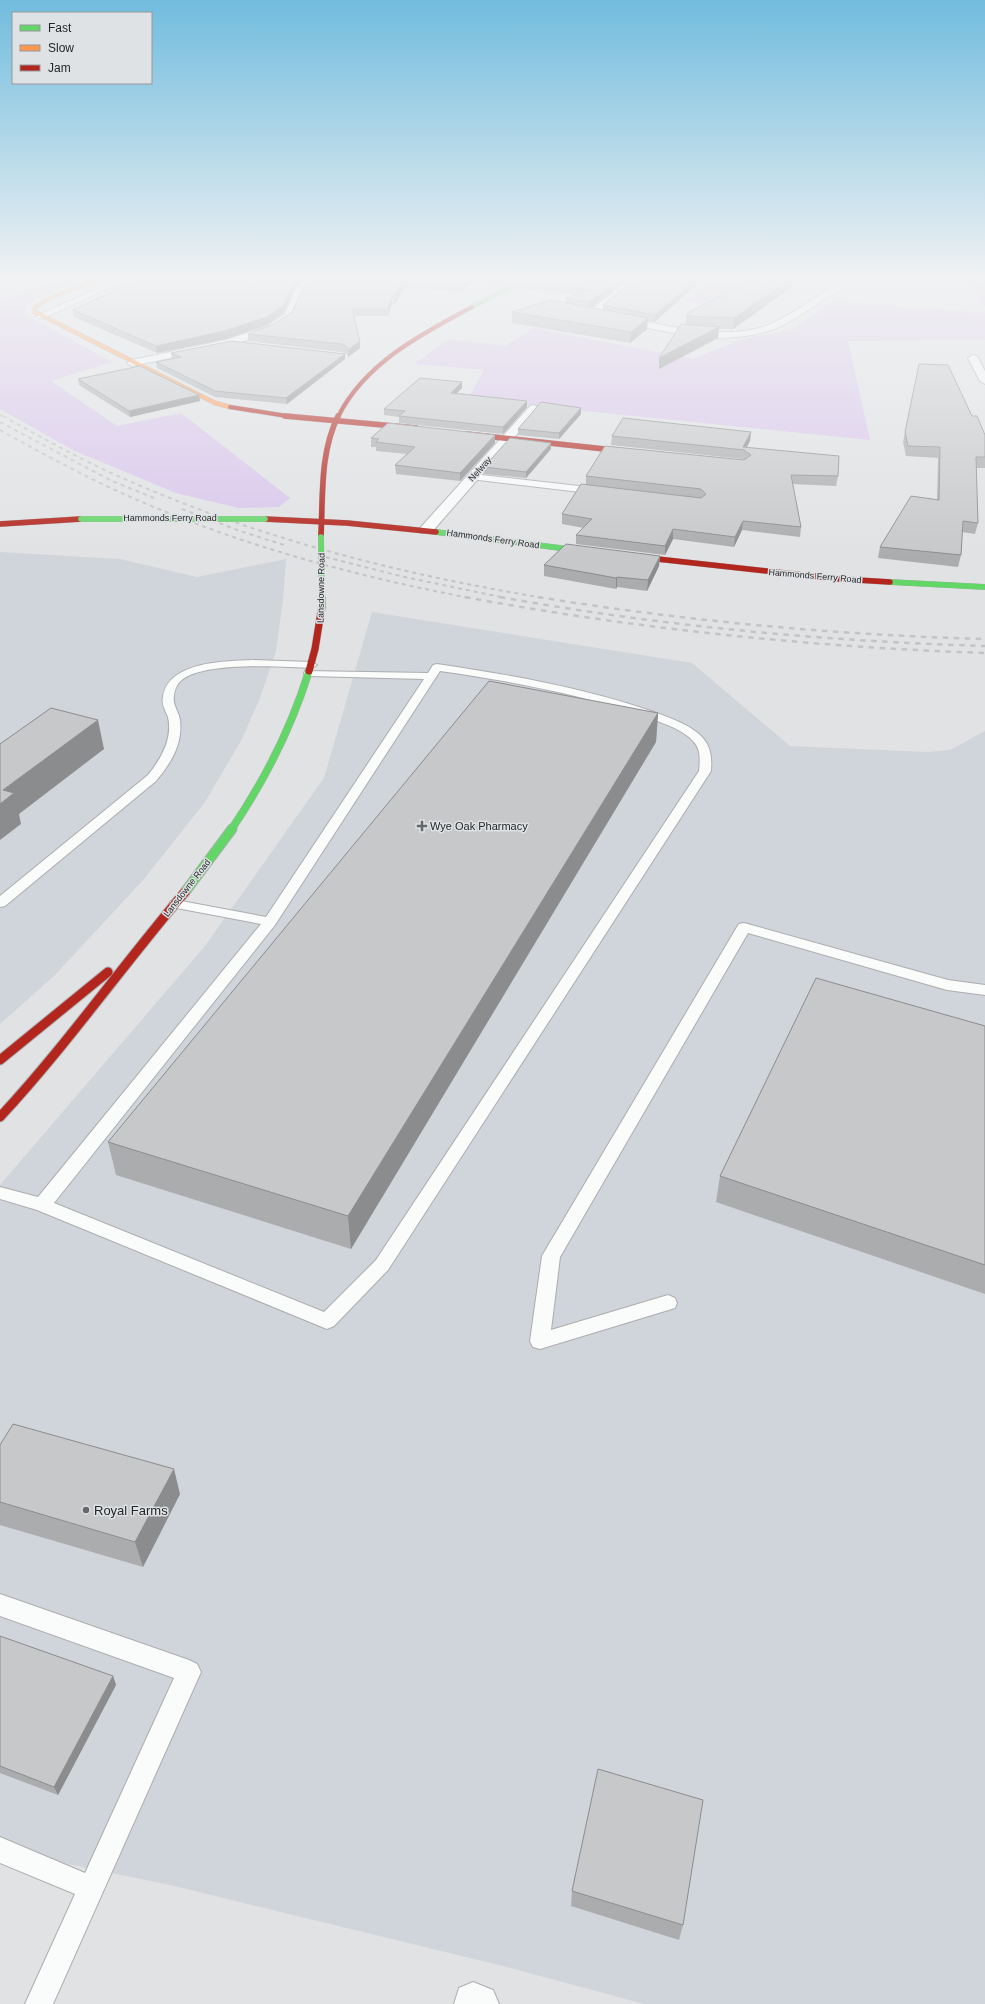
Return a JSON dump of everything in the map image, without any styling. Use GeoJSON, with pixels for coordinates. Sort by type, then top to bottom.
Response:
{"type":"FeatureCollection","features":[{"type":"Feature","properties":{"kind":"street"},"geometry":{"type":"LineString","coordinates":[[148,371],[215,403],[260,414],[429,430]]}},
{"type":"Feature","properties":{"kind":"street","name":"Lansdowne Road"},"geometry":{"type":"LineString","coordinates":[[0,1117],[39,1075],[137,949],[176,904],[240,819],[279,753],[299,707],[320,633],[322,606],[321,537],[326,447],[335,421],[352,393],[372,371]]}},
{"type":"Feature","properties":{"kind":"street"},"geometry":{"type":"LineString","coordinates":[[980,371],[985,381]]}},
{"type":"Feature","properties":{"kind":"street","name":"Nelway"},"geometry":{"type":"LineString","coordinates":[[426,530],[534,408]]}},
{"type":"Feature","properties":{"kind":"street"},"geometry":{"type":"LineString","coordinates":[[460,433],[641,453]]}},
{"type":"Feature","properties":{"kind":"street","name":"Hammonds Ferry Road"},"geometry":{"type":"LineString","coordinates":[[0,524],[81,519],[322,520],[426,530],[602,553]]}},
{"type":"Feature","properties":{"kind":"street","name":"Hammonds Ferry Road"},"geometry":{"type":"LineString","coordinates":[[618,555],[840,579],[985,587]]}},
{"type":"Feature","properties":{"kind":"street","name":"Lansdowne Road"},"geometry":{"type":"LineString","coordinates":[[0,1060],[137,949]]}},
{"type":"Feature","properties":{"kind":"lane"},"geometry":{"type":"LineString","coordinates":[[473,477],[606,492]]}},
{"type":"Feature","properties":{"kind":"lane"},"geometry":{"type":"LineString","coordinates":[[0,903],[152,778],[165,763],[173,746],[175,728],[168,697],[169,689],[173,682],[183,674],[210,666],[311,669],[431,676]]}},
{"type":"Feature","properties":{"kind":"lane"},"geometry":{"type":"LineString","coordinates":[[0,1193],[42,1205],[327,1321],[382,1265],[705,771],[706,752],[696,737],[666,720],[616,702],[532,682],[437,667],[270,922],[42,1205]]}},
{"type":"Feature","properties":{"kind":"lane"},"geometry":{"type":"LineString","coordinates":[[176,904],[270,922]]}},
{"type":"Feature","properties":{"kind":"lane"},"geometry":{"type":"LineString","coordinates":[[668,1302],[540,1341],[551,1256],[744,927],[947,986],[985,990]]}},
{"type":"Feature","properties":{"kind":"lane"},"geometry":{"type":"LineString","coordinates":[[0,1605],[190,1672],[39,2004]]}},
{"type":"Feature","properties":{"kind":"lane"},"geometry":{"type":"LineString","coordinates":[[0,1850],[91,1888]]}},
{"type":"Feature","properties":{"kind":"shaded area"},"geometry":{"type":"Polygon","coordinates":[[[0,371],[85,371],[51,381],[117,426],[181,413],[290,498],[279,507],[239,508],[176,493],[75,451],[0,409],[0,371]]]}},
{"type":"Feature","properties":{"kind":"shaded area"},"geometry":{"type":"Polygon","coordinates":[[[484,371],[855,371],[870,440],[468,399],[484,371]]]}},
{"type":"Feature","properties":{"kind":"shaded area"},"geometry":{"type":"Polygon","coordinates":[[[0,552],[120,559],[197,577],[286,559],[283,600],[276,651],[260,698],[242,739],[205,802],[144,879],[54,976],[0,1024],[0,552]]]}},
{"type":"Feature","properties":{"kind":"shaded area"},"geometry":{"type":"Polygon","coordinates":[[[372,612],[692,663],[790,746],[928,752],[950,750],[985,731],[985,2004],[644,2004],[503,1966],[170,1885],[0,1850],[0,1185],[205,946],[324,778],[372,612]]]}},
{"type":"Feature","properties":{"kind":"building"},"geometry":{"type":"Polygon","coordinates":[[[118,371],[149,371],[199,395],[129,411],[78,379],[118,371]]]}},
{"type":"Feature","properties":{"kind":"building"},"geometry":{"type":"Polygon","coordinates":[[[173,371],[323,371],[286,398],[215,391],[173,371]]]}},
{"type":"Feature","properties":{"kind":"building"},"geometry":{"type":"Polygon","coordinates":[[[918,371],[951,371],[972,416],[977,416],[985,435],[985,457],[976,457],[978,523],[963,521],[961,555],[880,547],[911,496],[939,500],[940,447],[908,446],[905,432],[918,371]]]}},
{"type":"Feature","properties":{"kind":"building"},"geometry":{"type":"Polygon","coordinates":[[[420,378],[462,382],[451,393],[527,401],[503,427],[399,416],[405,411],[384,409],[420,378]]]}},
{"type":"Feature","properties":{"kind":"building"},"geometry":{"type":"Polygon","coordinates":[[[541,402],[581,408],[559,433],[518,429],[541,402]]]}},
{"type":"Feature","properties":{"kind":"building"},"geometry":{"type":"Polygon","coordinates":[[[623,418],[751,432],[743,447],[839,456],[838,476],[791,475],[801,527],[743,521],[735,537],[673,529],[665,546],[576,535],[592,519],[562,514],[581,484],[701,498],[706,494],[701,489],[586,476],[605,446],[744,460],[751,455],[744,450],[612,436],[623,418]]]}},
{"type":"Feature","properties":{"kind":"building"},"geometry":{"type":"Polygon","coordinates":[[[388,423],[495,435],[460,473],[395,465],[415,447],[376,442],[379,439],[371,438],[388,423]]]}},
{"type":"Feature","properties":{"kind":"building"},"geometry":{"type":"Polygon","coordinates":[[[510,438],[551,443],[526,472],[484,467],[510,438]]]}},
{"type":"Feature","properties":{"kind":"building"},"geometry":{"type":"Polygon","coordinates":[[[566,544],[660,556],[648,580],[616,578],[544,565],[566,544]]]}},
{"type":"Feature","properties":{"kind":"building"},"geometry":{"type":"Polygon","coordinates":[[[489,681],[658,713],[348,1216],[108,1142],[489,681]]]}},
{"type":"Feature","properties":{"kind":"building"},"geometry":{"type":"Polygon","coordinates":[[[51,708],[98,720],[3,790],[14,793],[0,804],[0,744],[51,708]]]}},
{"type":"Feature","properties":{"kind":"building"},"geometry":{"type":"Polygon","coordinates":[[[816,978],[985,1026],[985,1265],[720,1176],[816,978]]]}},
{"type":"Feature","properties":{"kind":"building","name":"Royal Farms"},"geometry":{"type":"Polygon","coordinates":[[[13,1424],[174,1469],[135,1542],[0,1502],[0,1445],[13,1424]]]}},
{"type":"Feature","properties":{"kind":"building"},"geometry":{"type":"Polygon","coordinates":[[[0,1636],[113,1676],[54,1787],[0,1766],[0,1636]]]}},
{"type":"Feature","properties":{"kind":"building"},"geometry":{"type":"Polygon","coordinates":[[[598,1769],[703,1800],[683,1925],[572,1891],[598,1769]]]}},
{"type":"Feature","properties":{"kind":"railway"},"geometry":{"type":"LineString","coordinates":[[0,415],[4,417]]}},
{"type":"Feature","properties":{"kind":"railway"},"geometry":{"type":"LineString","coordinates":[[3,416],[107,471],[159,494],[267,533],[376,564],[432,577],[542,598]]}},
{"type":"Feature","properties":{"kind":"railway"},"geometry":{"type":"LineString","coordinates":[[0,422],[112,481],[154,498]]}},
{"type":"Feature","properties":{"kind":"railway"},"geometry":{"type":"LineString","coordinates":[[0,430],[100,483],[158,509],[201,526],[290,555],[334,567],[379,579],[465,597]]}},
{"type":"Feature","properties":{"kind":"railway"},"geometry":{"type":"LineString","coordinates":[[182,509],[240,531],[284,545]]}},
{"type":"Feature","properties":{"kind":"railway"},"geometry":{"type":"LineString","coordinates":[[318,555],[400,576],[501,597]]}},
{"type":"Feature","properties":{"kind":"railway"},"geometry":{"type":"LineString","coordinates":[[465,597],[594,618],[724,635],[854,646],[985,653]]}},
{"type":"Feature","properties":{"kind":"railway"},"geometry":{"type":"LineString","coordinates":[[465,597],[470,598]]}},
{"type":"Feature","properties":{"kind":"railway"},"geometry":{"type":"LineString","coordinates":[[501,597],[681,624],[802,636],[924,644],[985,646]]}},
{"type":"Feature","properties":{"kind":"railway"},"geometry":{"type":"LineString","coordinates":[[538,597],[542,598]]}},
{"type":"Feature","properties":{"kind":"railway"},"geometry":{"type":"LineString","coordinates":[[542,598],[594,606],[761,626],[873,634],[985,639]]}},
{"type":"Feature","properties":{"kind":"traffic: fast"},"geometry":{"type":"LineString","coordinates":[[81,519],[265,519]]}},
{"type":"Feature","properties":{"kind":"traffic: fast"},"geometry":{"type":"LineString","coordinates":[[436,532],[591,552]]}},
{"type":"Feature","properties":{"kind":"traffic: fast"},"geometry":{"type":"LineString","coordinates":[[321,537],[322,606]]}},
{"type":"Feature","properties":{"kind":"traffic: fast"},"geometry":{"type":"LineString","coordinates":[[890,582],[985,587]]}},
{"type":"Feature","properties":{"kind":"traffic: fast"},"geometry":{"type":"LineString","coordinates":[[185,892],[241,815],[274,760],[288,731],[309,671]]}},
{"type":"Feature","properties":{"kind":"traffic: slow"},"geometry":{"type":"LineString","coordinates":[[151,371],[215,403],[230,407]]}},
{"type":"Feature","properties":{"kind":"traffic: jam"},"geometry":{"type":"LineString","coordinates":[[321,535],[324,458],[331,430],[343,406],[359,385],[374,371]]}},
{"type":"Feature","properties":{"kind":"traffic: jam"},"geometry":{"type":"LineString","coordinates":[[230,407],[289,417],[416,428]]}},
{"type":"Feature","properties":{"kind":"traffic: jam"},"geometry":{"type":"LineString","coordinates":[[466,434],[632,452]]}},
{"type":"Feature","properties":{"kind":"traffic: jam"},"geometry":{"type":"LineString","coordinates":[[0,524],[81,519]]}},
{"type":"Feature","properties":{"kind":"traffic: jam"},"geometry":{"type":"LineString","coordinates":[[265,519],[347,523],[436,532]]}},
{"type":"Feature","properties":{"kind":"traffic: jam"},"geometry":{"type":"LineString","coordinates":[[630,556],[840,579],[890,582]]}},
{"type":"Feature","properties":{"kind":"traffic: jam"},"geometry":{"type":"LineString","coordinates":[[309,671],[315,649],[322,606]]}},
{"type":"Feature","properties":{"kind":"traffic: jam"},"geometry":{"type":"LineString","coordinates":[[0,1117],[40,1074],[136,950],[185,892]]}},
{"type":"Feature","properties":{"kind":"traffic: jam"},"geometry":{"type":"LineString","coordinates":[[0,1060],[108,972]]}},
{"type":"Feature","properties":{"kind":"place","name":"Wye Oak Pharmacy"},"geometry":{"type":"Point","coordinates":[422,826]}},
{"type":"Feature","properties":{"kind":"place","name":"Royal Farms"},"geometry":{"type":"Point","coordinates":[86,1510]}}]}
